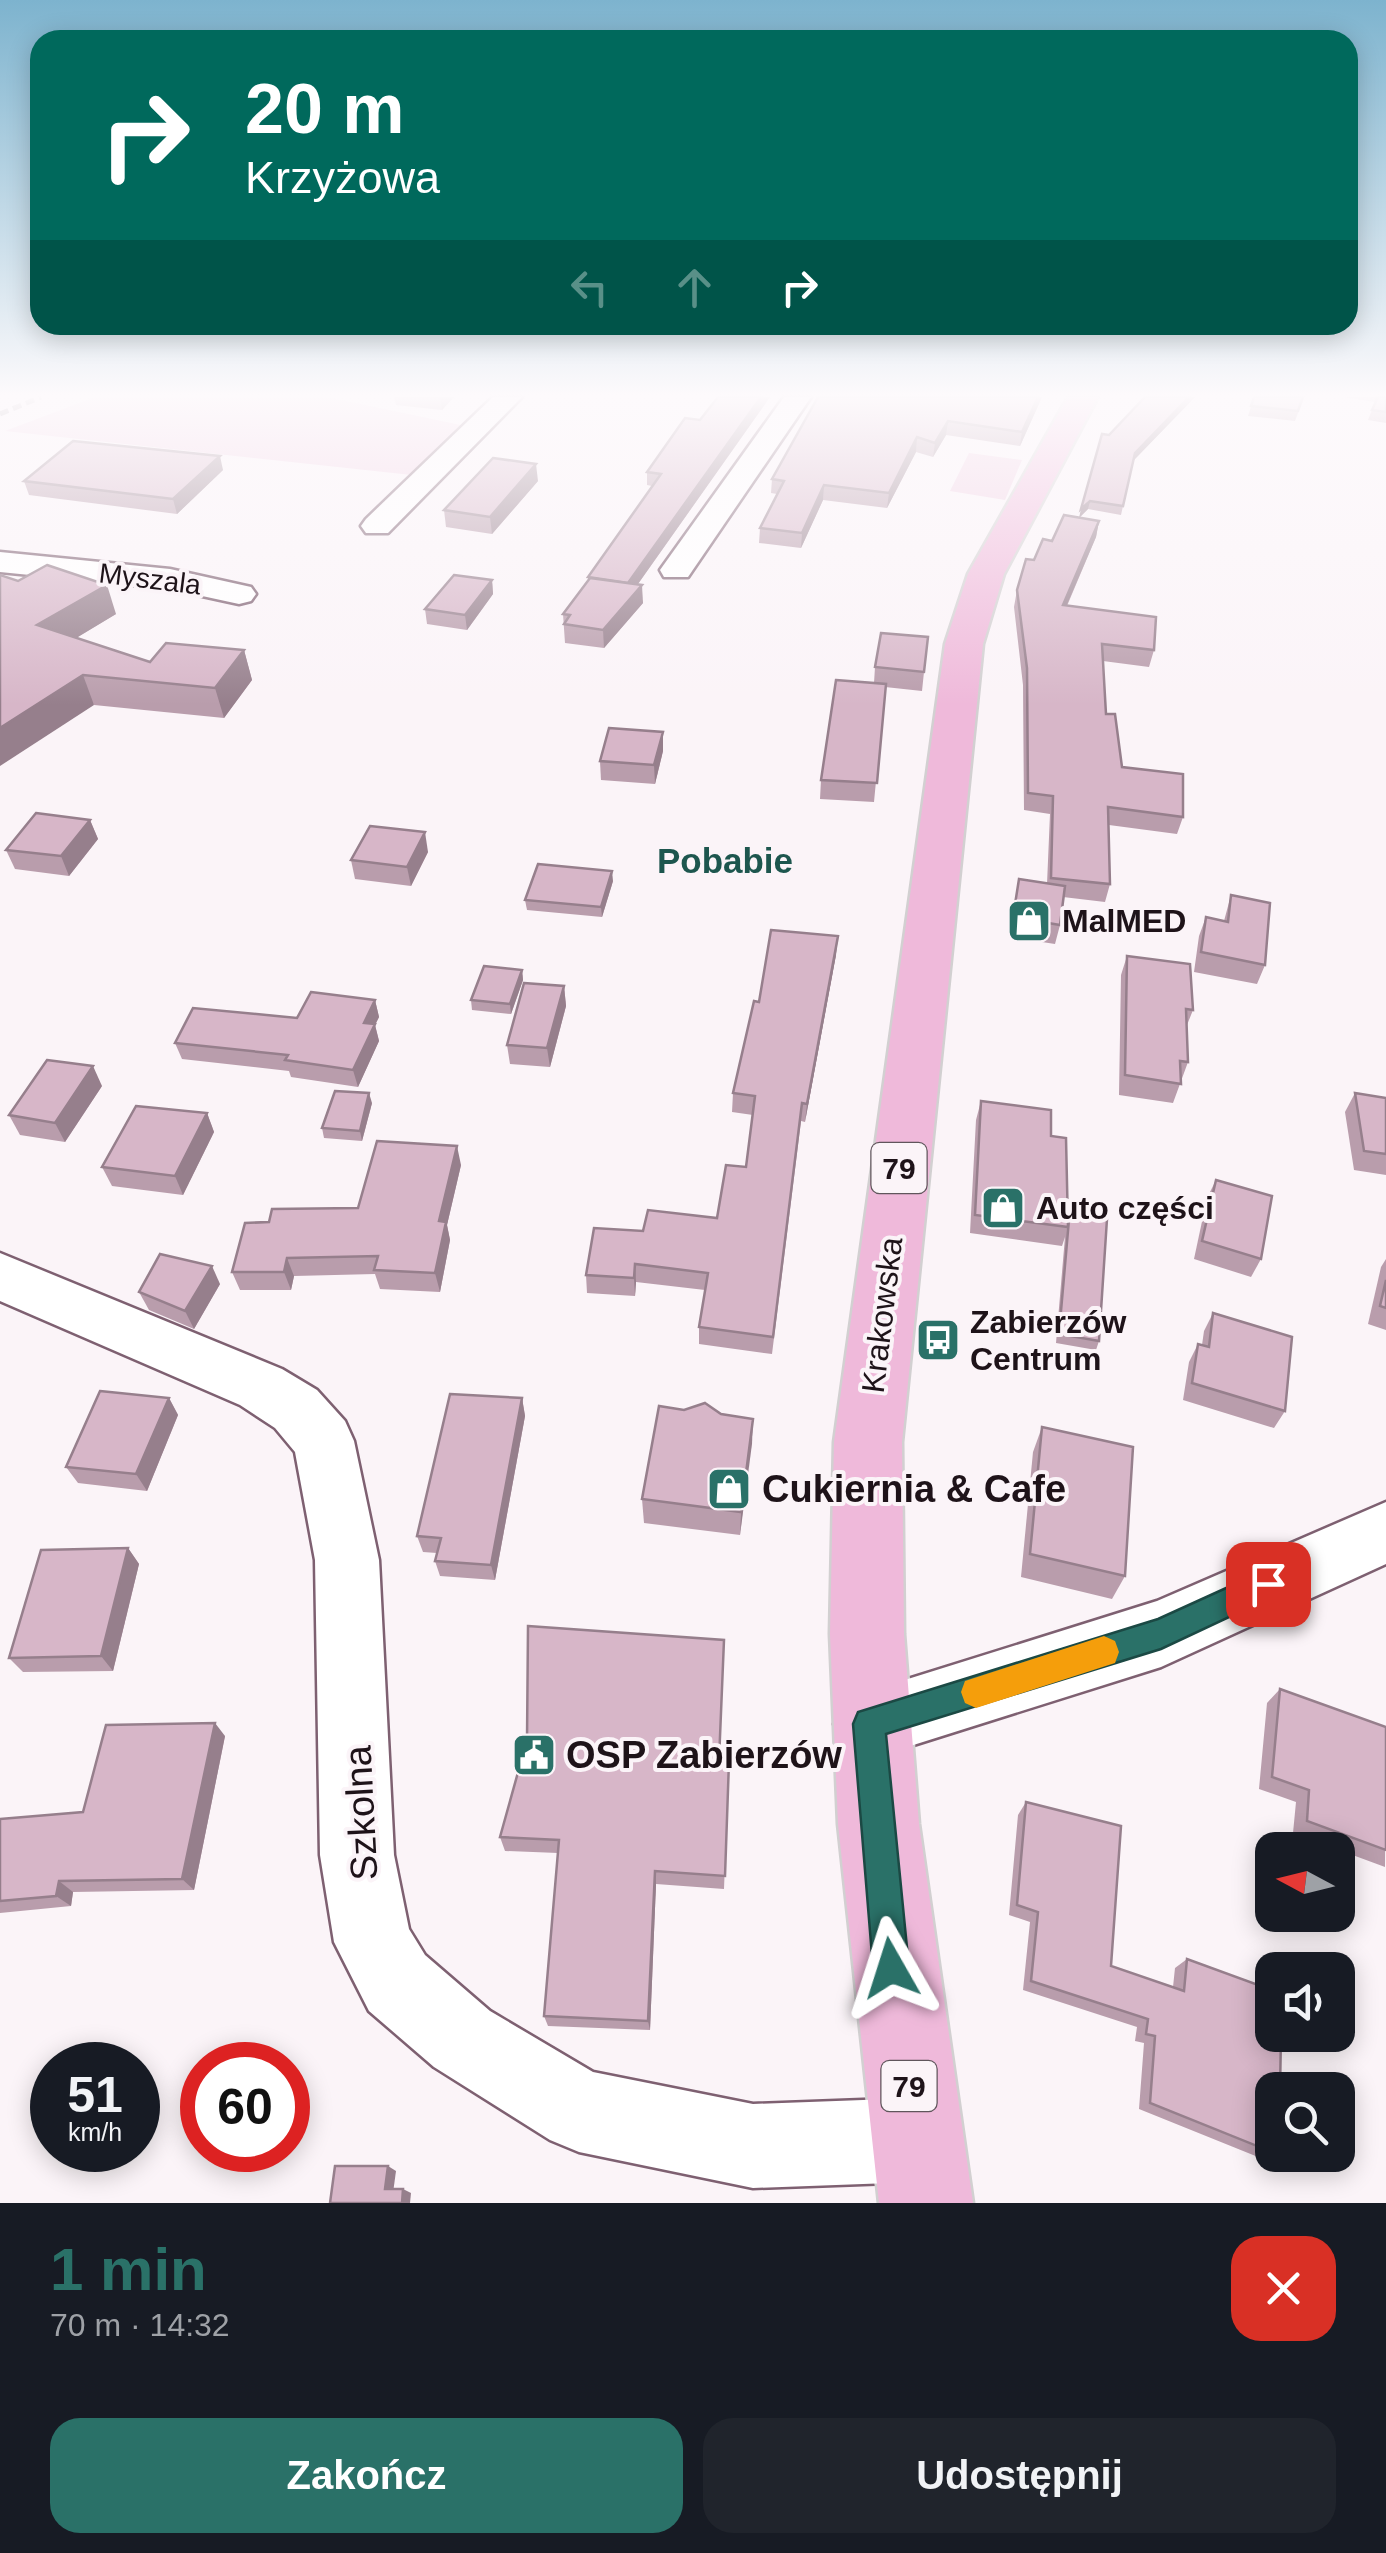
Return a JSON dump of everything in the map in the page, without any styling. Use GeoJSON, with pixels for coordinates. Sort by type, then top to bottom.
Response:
{"type":"FeatureCollection","features":[{"type":"Feature","properties":{"kind":"main road","name":"Krakowska"},"geometry":{"type":"LineString","coordinates":[[922,2172],[891,1968],[869,1724],[868,1442],[954,701],[964,644],[982,583],[1027,500]]}},
{"type":"Feature","properties":{"kind":"street"},"geometry":{"type":"LineString","coordinates":[[377,526],[403,500]]}},
{"type":"Feature","properties":{"kind":"street"},"geometry":{"type":"LineString","coordinates":[[676,570],[725,500]]}},
{"type":"Feature","properties":{"kind":"street","name":"Myszala"},"geometry":{"type":"LineString","coordinates":[[0,562],[170,580],[239,594]]}},
{"type":"Feature","properties":{"kind":"street","name":"Szkolna"},"geometry":{"type":"LineString","coordinates":[[0,1276],[261,1387],[296,1408],[324,1441],[347,1560],[357,1854],[373,1942],[396,1984],[462,2039],[579,2111],[752,2146],[922,2172]]}},
{"type":"Feature","properties":{"kind":"street"},"geometry":{"type":"LineString","coordinates":[[869,1724],[1161,1633],[1386,1532]]}},
{"type":"Feature","properties":{"kind":"building"},"geometry":{"type":"Polygon","coordinates":[[[454,500],[505,500],[490,517],[444,510],[454,500]]]}},
{"type":"Feature","properties":{"kind":"building"},"geometry":{"type":"Polygon","coordinates":[[[643,500],[687,500],[628,583],[588,577],[643,500]]]}},
{"type":"Feature","properties":{"kind":"building"},"geometry":{"type":"Polygon","coordinates":[[[774,500],[817,500],[802,533],[760,528],[774,500]]]}},
{"type":"Feature","properties":{"kind":"building"},"geometry":{"type":"Polygon","coordinates":[[[1084,500],[1124,500],[1123,506],[1090,501],[1081,509],[1084,500]]]}},
{"type":"Feature","properties":{"kind":"building"},"geometry":{"type":"Polygon","coordinates":[[[1064,515],[1099,521],[1063,605],[1156,617],[1154,650],[1102,644],[1106,714],[1115,714],[1122,767],[1183,774],[1183,817],[1108,807],[1110,884],[1051,878],[1053,796],[1028,793],[1027,668],[1017,590],[1026,559],[1034,560],[1043,539],[1052,541],[1064,515]]]}},
{"type":"Feature","properties":{"kind":"building"},"geometry":{"type":"Polygon","coordinates":[[[47,565],[107,585],[37,625],[150,662],[166,643],[244,650],[215,688],[83,675],[0,728],[0,575],[18,581],[47,565]]]}},
{"type":"Feature","properties":{"kind":"building"},"geometry":{"type":"Polygon","coordinates":[[[454,575],[492,580],[465,615],[425,609],[454,575]]]}},
{"type":"Feature","properties":{"kind":"building"},"geometry":{"type":"Polygon","coordinates":[[[590,578],[642,585],[603,630],[564,624],[570,615],[563,614],[590,578]]]}},
{"type":"Feature","properties":{"kind":"building"},"geometry":{"type":"Polygon","coordinates":[[[881,633],[928,637],[924,672],[875,667],[881,633]]]}},
{"type":"Feature","properties":{"kind":"building"},"geometry":{"type":"Polygon","coordinates":[[[836,680],[886,684],[877,783],[821,780],[836,680]]]}},
{"type":"Feature","properties":{"kind":"building"},"geometry":{"type":"Polygon","coordinates":[[[609,728],[663,732],[654,765],[600,761],[609,728]]]}},
{"type":"Feature","properties":{"kind":"building"},"geometry":{"type":"Polygon","coordinates":[[[36,813],[90,820],[61,856],[6,850],[36,813]]]}},
{"type":"Feature","properties":{"kind":"building"},"geometry":{"type":"Polygon","coordinates":[[[370,826],[425,832],[407,867],[351,860],[370,826]]]}},
{"type":"Feature","properties":{"kind":"building"},"geometry":{"type":"Polygon","coordinates":[[[538,864],[612,871],[601,907],[525,900],[538,864]]]}},
{"type":"Feature","properties":{"kind":"building"},"geometry":{"type":"Polygon","coordinates":[[[1019,879],[1065,886],[1060,925],[1013,917],[1019,879]]]}},
{"type":"Feature","properties":{"kind":"building"},"geometry":{"type":"Polygon","coordinates":[[[1231,895],[1270,903],[1265,965],[1201,952],[1206,917],[1228,922],[1231,895]]]}},
{"type":"Feature","properties":{"kind":"building"},"geometry":{"type":"Polygon","coordinates":[[[771,930],[838,936],[807,1104],[802,1103],[773,1337],[699,1327],[708,1273],[635,1264],[634,1278],[586,1275],[594,1228],[643,1231],[648,1210],[717,1218],[726,1165],[746,1167],[755,1096],[733,1093],[754,1001],[759,1002],[771,930]]]}},
{"type":"Feature","properties":{"kind":"building"},"geometry":{"type":"Polygon","coordinates":[[[1127,956],[1190,964],[1193,1010],[1186,1009],[1188,1062],[1180,1061],[1181,1084],[1125,1075],[1127,956]]]}},
{"type":"Feature","properties":{"kind":"building"},"geometry":{"type":"Polygon","coordinates":[[[484,966],[522,970],[510,1004],[471,1000],[484,966]]]}},
{"type":"Feature","properties":{"kind":"building"},"geometry":{"type":"Polygon","coordinates":[[[524,983],[564,986],[547,1048],[507,1045],[524,983]]]}},
{"type":"Feature","properties":{"kind":"building"},"geometry":{"type":"Polygon","coordinates":[[[311,992],[375,1000],[364,1023],[375,1024],[353,1070],[285,1060],[288,1055],[175,1043],[193,1008],[297,1018],[311,992]]]}},
{"type":"Feature","properties":{"kind":"building"},"geometry":{"type":"Polygon","coordinates":[[[47,1060],[93,1066],[55,1123],[9,1115],[47,1060]]]}},
{"type":"Feature","properties":{"kind":"building"},"geometry":{"type":"Polygon","coordinates":[[[335,1091],[369,1093],[360,1131],[322,1128],[335,1091]]]}},
{"type":"Feature","properties":{"kind":"building"},"geometry":{"type":"Polygon","coordinates":[[[1355,1093],[1386,1098],[1386,1154],[1364,1151],[1355,1093]]]}},
{"type":"Feature","properties":{"kind":"building"},"geometry":{"type":"Polygon","coordinates":[[[981,1101],[1051,1110],[1051,1136],[1066,1138],[1068,1227],[975,1215],[981,1101]]]}},
{"type":"Feature","properties":{"kind":"building"},"geometry":{"type":"Polygon","coordinates":[[[136,1106],[207,1113],[175,1176],[102,1167],[136,1106]]]}},
{"type":"Feature","properties":{"kind":"building"},"geometry":{"type":"Polygon","coordinates":[[[377,1141],[457,1146],[439,1221],[446,1222],[435,1273],[374,1270],[378,1256],[287,1258],[284,1272],[232,1272],[245,1223],[269,1222],[272,1209],[358,1208],[377,1141]]]}},
{"type":"Feature","properties":{"kind":"building"},"geometry":{"type":"Polygon","coordinates":[[[1216,1180],[1272,1196],[1261,1259],[1202,1241],[1216,1180]]]}},
{"type":"Feature","properties":{"kind":"building"},"geometry":{"type":"Polygon","coordinates":[[[1070,1208],[1107,1219],[1099,1341],[1059,1334],[1070,1208]]]}},
{"type":"Feature","properties":{"kind":"building"},"geometry":{"type":"Polygon","coordinates":[[[160,1254],[212,1266],[185,1311],[139,1292],[160,1254]]]}},
{"type":"Feature","properties":{"kind":"building"},"geometry":{"type":"Polygon","coordinates":[[[1386,1280],[1386,1308],[1380,1306],[1386,1280]]]}},
{"type":"Feature","properties":{"kind":"building"},"geometry":{"type":"Polygon","coordinates":[[[1213,1313],[1292,1337],[1285,1411],[1192,1383],[1198,1344],[1209,1347],[1213,1313]]]}},
{"type":"Feature","properties":{"kind":"building"},"geometry":{"type":"Polygon","coordinates":[[[100,1391],[169,1398],[136,1474],[66,1467],[100,1391]]]}},
{"type":"Feature","properties":{"kind":"building"},"geometry":{"type":"Polygon","coordinates":[[[450,1394],[522,1398],[491,1565],[435,1561],[441,1538],[417,1536],[450,1394]]]}},
{"type":"Feature","properties":{"kind":"building"},"geometry":{"type":"Polygon","coordinates":[[[705,1403],[721,1414],[753,1419],[741,1512],[642,1499],[659,1406],[684,1410],[705,1403]]]}},
{"type":"Feature","properties":{"kind":"building"},"geometry":{"type":"Polygon","coordinates":[[[1042,1427],[1133,1447],[1125,1576],[1030,1554],[1042,1427]]]}},
{"type":"Feature","properties":{"kind":"building"},"geometry":{"type":"Polygon","coordinates":[[[128,1548],[101,1656],[9,1658],[41,1550],[128,1548]]]}},
{"type":"Feature","properties":{"kind":"building"},"geometry":{"type":"Polygon","coordinates":[[[528,1626],[724,1640],[719,1761],[729,1761],[725,1876],[655,1871],[648,2021],[544,2016],[559,1840],[500,1837],[527,1740],[528,1626]]]}},
{"type":"Feature","properties":{"kind":"building"},"geometry":{"type":"Polygon","coordinates":[[[1280,1689],[1386,1727],[1386,1850],[1355,1839],[1355,1832],[1337,1832],[1307,1821],[1309,1790],[1272,1777],[1280,1689]]]}},
{"type":"Feature","properties":{"kind":"building"},"geometry":{"type":"Polygon","coordinates":[[[215,1723],[182,1879],[59,1881],[56,1896],[0,1901],[0,1819],[83,1812],[106,1725],[215,1723]]]}},
{"type":"Feature","properties":{"kind":"building"},"geometry":{"type":"Polygon","coordinates":[[[1026,1802],[1121,1826],[1111,1966],[1184,1991],[1187,1959],[1255,1984],[1255,2052],[1281,2052],[1280,2072],[1255,2072],[1255,2145],[1150,2103],[1155,2036],[1146,2034],[1148,2019],[1031,1981],[1038,1912],[1017,1905],[1026,1802]]]}},
{"type":"Feature","properties":{"kind":"building"},"geometry":{"type":"Polygon","coordinates":[[[335,2166],[388,2166],[385,2189],[403,2189],[402,2203],[330,2203],[335,2166]]]}},
{"type":"Feature","properties":{"kind":"slow traffic"},"geometry":{"type":"LineString","coordinates":[[976,1692],[1104,1652]]}},
{"type":"Feature","properties":{"kind":"place","name":"MalMED"},"geometry":{"type":"Point","coordinates":[1029,921]}},
{"type":"Feature","properties":{"kind":"place","name":"Auto części"},"geometry":{"type":"Point","coordinates":[1003,1208]}},
{"type":"Feature","properties":{"kind":"place","name":"Zabierzów Centrum"},"geometry":{"type":"Point","coordinates":[938,1340]}},
{"type":"Feature","properties":{"kind":"place","name":"Cukiernia & Cafe"},"geometry":{"type":"Point","coordinates":[729,1489]}},
{"type":"Feature","properties":{"kind":"place","name":"OSP Zabierzów"},"geometry":{"type":"Point","coordinates":[534,1755]}},
{"type":"Feature","properties":{"kind":"district","name":"Pobabie"},"geometry":{"type":"Point","coordinates":[725,860]}},
{"type":"Feature","properties":{"kind":"route"},"geometry":{"type":"LineString","coordinates":[[891,1968],[869,1724],[1161,1633],[1268,1584]]}}]}
